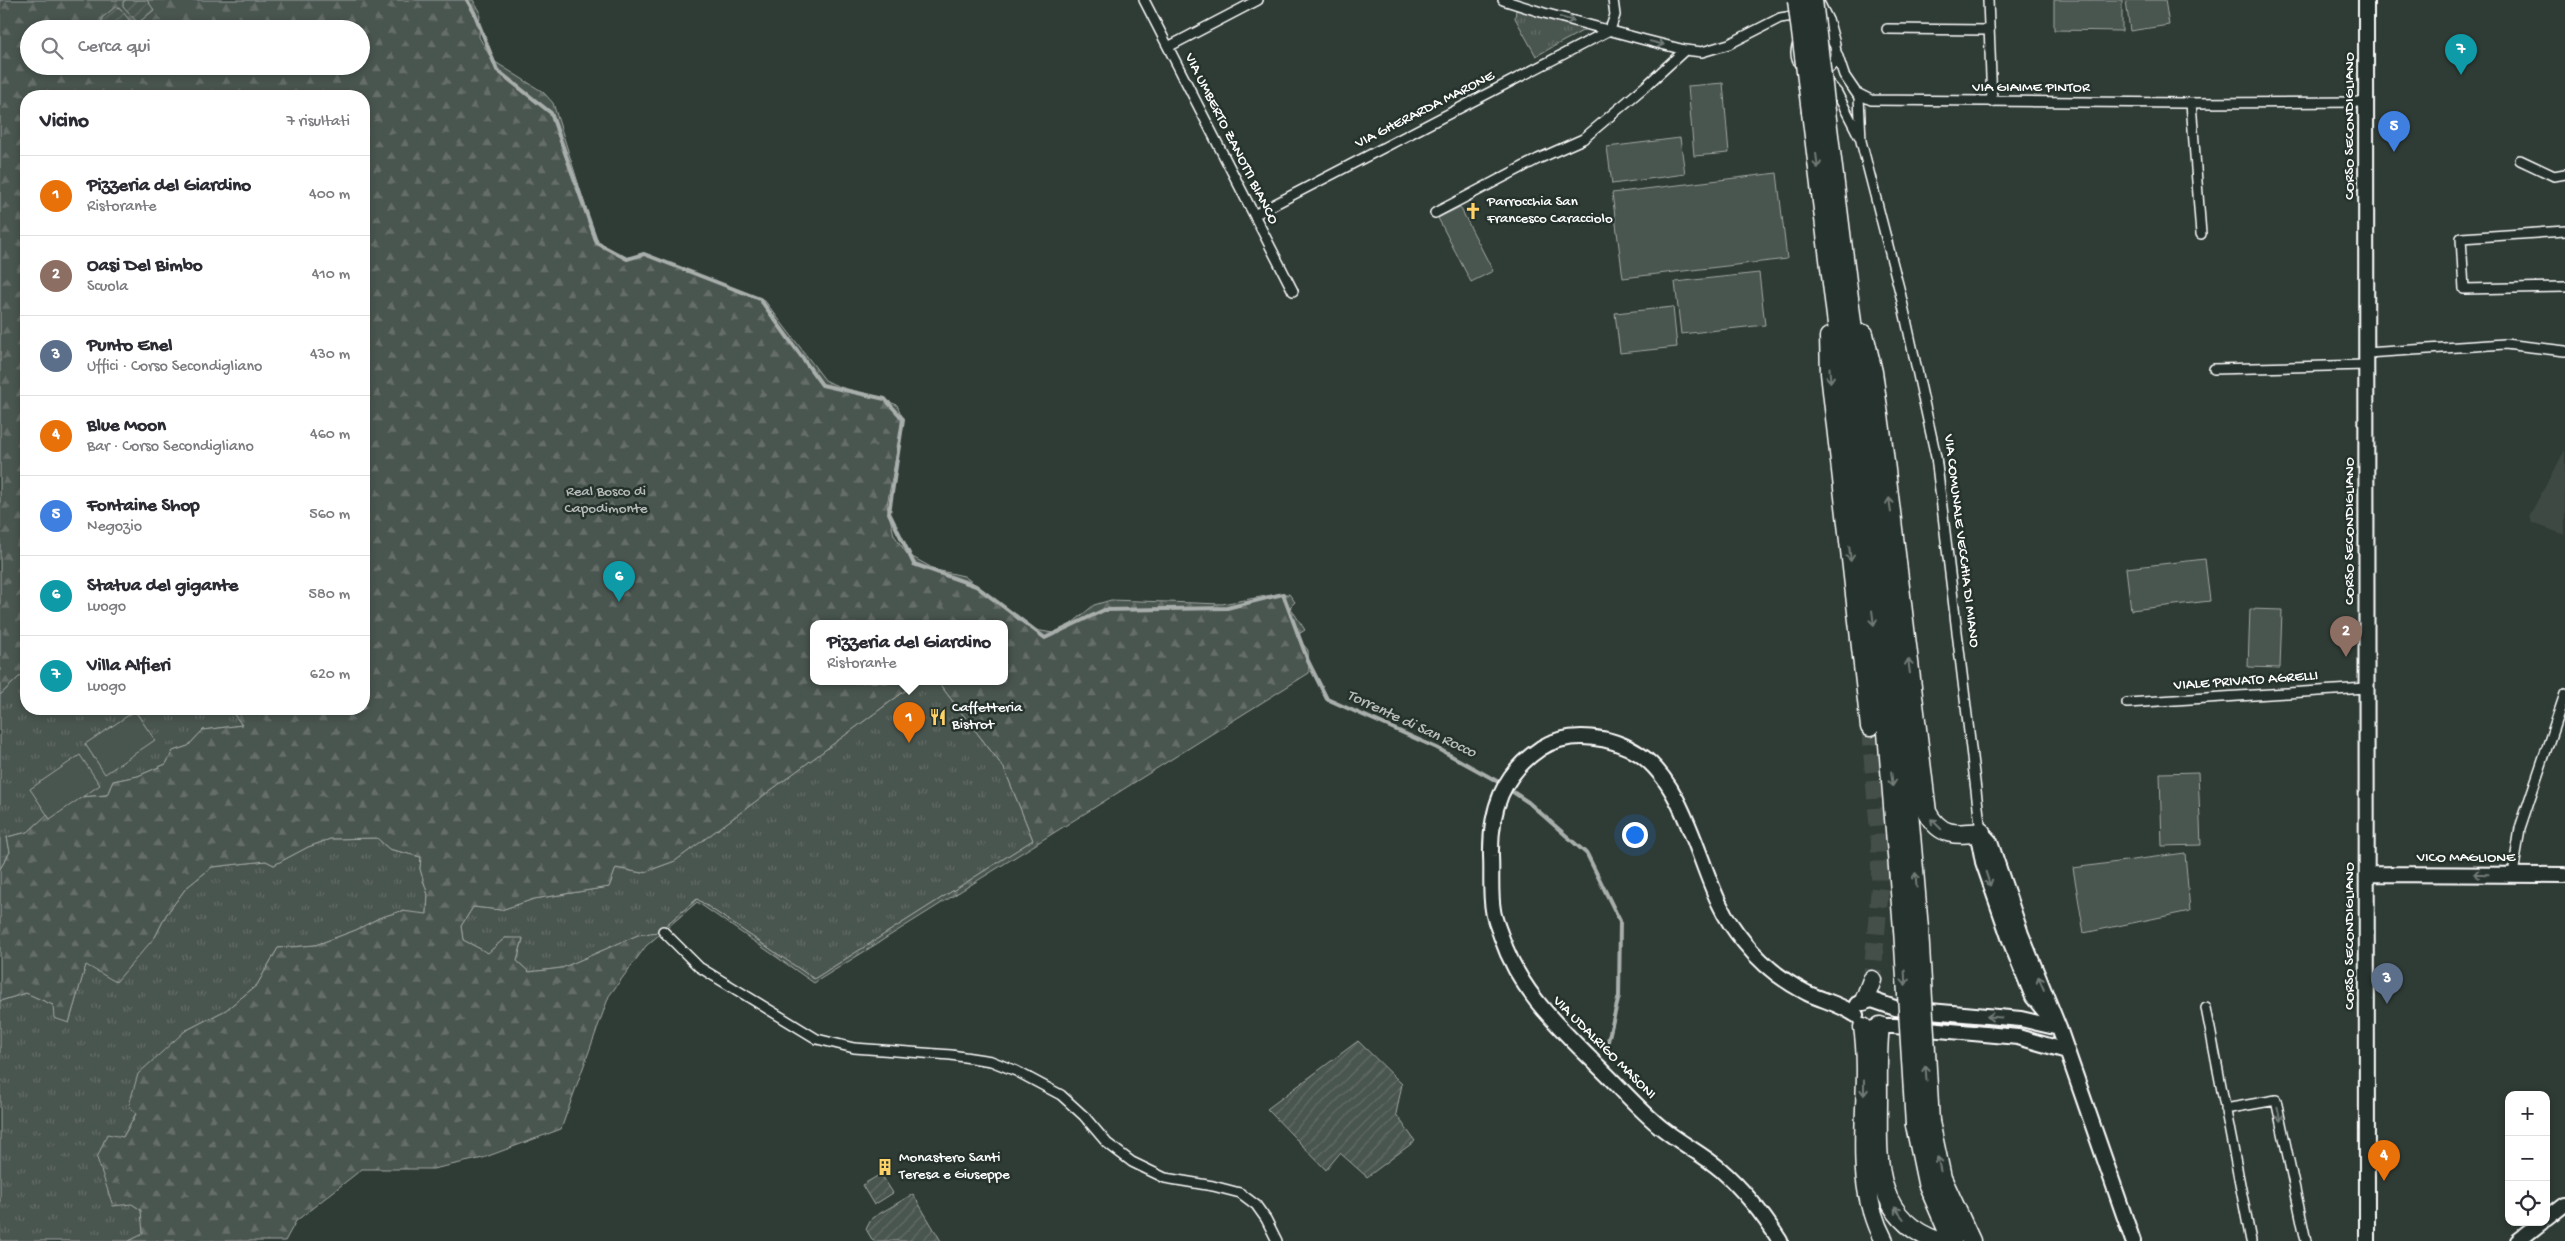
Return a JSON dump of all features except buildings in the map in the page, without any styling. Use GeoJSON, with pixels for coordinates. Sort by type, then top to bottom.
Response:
{"type":"FeatureCollection","features":[{"type":"Feature","properties":{"kind":"highway"},"geometry":{"type":"LineString","coordinates":[[1797,0],[1819,111]]}},
{"type":"Feature","properties":{"kind":"highway"},"geometry":{"type":"LineString","coordinates":[[1813,0],[1819,111],[1834,239],[1902,728],[1911,929],[1915,1125],[1927,1182],[1952,1241]]}},
{"type":"Feature","properties":{"kind":"highway"},"geometry":{"type":"LineString","coordinates":[[1834,239],[1830,373],[1870,727]]}},
{"type":"Feature","properties":{"kind":"highway"},"geometry":{"type":"LineString","coordinates":[[1834,239],[1873,372],[1927,812],[1934,824],[1942,830],[1960,834],[1982,832]]}},
{"type":"Feature","properties":{"kind":"highway"},"geometry":{"type":"LineString","coordinates":[[1911,929],[1930,1122],[1942,1178],[1971,1241]]}},
{"type":"Feature","properties":{"kind":"highway"},"geometry":{"type":"LineString","coordinates":[[1872,980],[1867,1022],[1865,1181],[1873,1215],[1884,1241]]}},
{"type":"Feature","properties":{"kind":"highway"},"geometry":{"type":"LineString","coordinates":[[1867,1022],[1882,1184],[1896,1211],[1907,1223],[1938,1241]]}},
{"type":"Feature","properties":{"kind":"street","name":"VIA UMBERTO ZANOTTI BIANCO"},"geometry":{"type":"LineString","coordinates":[[1144,0],[1293,291]]}},
{"type":"Feature","properties":{"kind":"street"},"geometry":{"type":"LineString","coordinates":[[1168,47],[1258,0]]}},
{"type":"Feature","properties":{"kind":"street"},"geometry":{"type":"LineString","coordinates":[[1503,0],[1685,50],[1702,52],[1729,44],[1780,18],[1793,16],[1798,20]]}},
{"type":"Feature","properties":{"kind":"street"},"geometry":{"type":"LineString","coordinates":[[1610,30],[1616,15],[1613,0]]}},
{"type":"Feature","properties":{"kind":"street","name":"VIA COMUNALE VECCHIA DI MIANO"},"geometry":{"type":"LineString","coordinates":[[1791,0],[1798,20],[1799,43],[1796,55],[1801,66],[1813,74],[1820,73],[1844,104],[1862,141]]}},
{"type":"Feature","properties":{"kind":"street","name":"VIA COMUNALE VECCHIA DI MIANO"},"geometry":{"type":"LineString","coordinates":[[1818,0],[1831,28],[1844,75],[1857,94],[1860,105],[1862,141],[1900,292],[1936,457],[1982,832],[1979,841],[1983,862],[1996,903],[2033,997],[2041,1010],[2059,1028]]}},
{"type":"Feature","properties":{"kind":"street"},"geometry":{"type":"LineString","coordinates":[[1988,0],[1992,102]]}},
{"type":"Feature","properties":{"kind":"street","name":"CORSO SECONDIGLIANO"},"geometry":{"type":"LineString","coordinates":[[2366,0],[2367,1241]]}},
{"type":"Feature","properties":{"kind":"street"},"geometry":{"type":"LineString","coordinates":[[1887,29],[1988,30]]}},
{"type":"Feature","properties":{"kind":"street","name":"VIA GHERARDA MARONE"},"geometry":{"type":"LineString","coordinates":[[1254,215],[1610,30]]}},
{"type":"Feature","properties":{"kind":"street"},"geometry":{"type":"LineString","coordinates":[[1799,43],[1809,35],[1821,34],[1832,41],[1836,51],[1832,67],[1820,73]]}},
{"type":"Feature","properties":{"kind":"street"},"geometry":{"type":"LineString","coordinates":[[1435,213],[1538,158],[1583,139],[1685,50]]}},
{"type":"Feature","properties":{"kind":"street"},"geometry":{"type":"LineString","coordinates":[[1857,94],[1871,100]]}},
{"type":"Feature","properties":{"kind":"street"},"geometry":{"type":"LineString","coordinates":[[1844,104],[1853,107],[1871,100]]}},
{"type":"Feature","properties":{"kind":"street","name":"VIA GIAIME PINTOR"},"geometry":{"type":"LineString","coordinates":[[1871,100],[1992,102],[2366,102]]}},
{"type":"Feature","properties":{"kind":"street"},"geometry":{"type":"LineString","coordinates":[[2191,102],[2201,234]]}},
{"type":"Feature","properties":{"kind":"street"},"geometry":{"type":"LineString","coordinates":[[2520,160],[2554,176],[2564,172]]}},
{"type":"Feature","properties":{"kind":"street"},"geometry":{"type":"LineString","coordinates":[[2565,231],[2461,238],[2464,288],[2565,287]]}},
{"type":"Feature","properties":{"kind":"street"},"geometry":{"type":"LineString","coordinates":[[2214,369],[2366,359],[2505,344],[2565,351]]}},
{"type":"Feature","properties":{"kind":"street","name":"VIALE PRIVATO AGRELLI"},"geometry":{"type":"LineString","coordinates":[[2127,703],[2366,688]]}},
{"type":"Feature","properties":{"kind":"street"},"geometry":{"type":"LineString","coordinates":[[2513,875],[2520,828],[2564,700]]}},
{"type":"Feature","properties":{"kind":"street","name":"VIA UDALRIGO MASONI"},"geometry":{"type":"LineString","coordinates":[[1780,1241],[1755,1203],[1720,1169],[1662,1128],[1546,1016],[1522,983],[1507,953],[1493,911],[1491,839],[1496,809],[1514,770],[1544,746],[1570,738],[1598,738],[1638,753],[1658,770],[1674,795],[1720,907],[1745,943],[1761,960],[1792,985],[1807,993],[1842,1005],[1867,1022],[1876,1001],[1883,1006],[1915,1011],[2021,1019],[2059,1028]]}},
{"type":"Feature","properties":{"kind":"street","name":"VIA COMUNALE VECCHIA DI MIANO"},"geometry":{"type":"LineString","coordinates":[[1982,832],[1990,842],[2021,934],[2059,1028],[2133,1241]]}},
{"type":"Feature","properties":{"kind":"street","name":"VICO MAGLIONE"},"geometry":{"type":"LineString","coordinates":[[2367,874],[2565,874]]}},
{"type":"Feature","properties":{"kind":"street"},"geometry":{"type":"LineString","coordinates":[[664,932],[699,967],[817,1038],[854,1048],[951,1055],[991,1061],[1016,1071],[1061,1095],[1084,1116],[1107,1143],[1132,1162],[1166,1178],[1214,1186],[1240,1193],[1256,1205],[1266,1218],[1277,1241]]}},
{"type":"Feature","properties":{"kind":"street"},"geometry":{"type":"LineString","coordinates":[[2021,1019],[2030,1014],[2034,1008],[2033,997]]}},
{"type":"Feature","properties":{"kind":"street"},"geometry":{"type":"LineString","coordinates":[[1867,1022],[1885,1017],[1883,1006]]}},
{"type":"Feature","properties":{"kind":"street"},"geometry":{"type":"LineString","coordinates":[[2206,1008],[2251,1241]]}},
{"type":"Feature","properties":{"kind":"street"},"geometry":{"type":"LineString","coordinates":[[1867,1022],[2018,1037],[2067,1051]]}},
{"type":"Feature","properties":{"kind":"street"},"geometry":{"type":"LineString","coordinates":[[2018,1037],[2059,1028]]}},
{"type":"Feature","properties":{"kind":"street"},"geometry":{"type":"LineString","coordinates":[[2225,1109],[2276,1100],[2306,1241]]}},
{"type":"Feature","properties":{"kind":"street"},"geometry":{"type":"LineString","coordinates":[[2550,1216],[2565,1204]]}},
{"type":"Feature","properties":{"kind":"street"},"geometry":{"type":"LineString","coordinates":[[2518,1241],[2537,1226]]}},
{"type":"Feature","properties":{"kind":"shaded area"},"geometry":{"type":"Polygon","coordinates":[[[2565,450],[2565,535],[2532,523],[2529,516],[2565,450]]]}},
{"type":"Feature","properties":{"kind":"green space","name":"Real Bosco di Capodimonte"},"geometry":{"type":"Polygon","coordinates":[[[0,0],[473,0],[480,11],[479,37],[492,60],[543,92],[553,103],[597,243],[627,259],[644,254],[765,301],[825,380],[843,388],[897,405],[903,419],[887,505],[894,535],[907,554],[936,570],[964,576],[1035,630],[1059,634],[1094,605],[1111,600],[1222,604],[1277,594],[1289,594],[1295,602],[1290,607],[1305,630],[1296,636],[1308,650],[1309,673],[814,983],[697,902],[646,946],[609,996],[561,1129],[483,1158],[433,1169],[362,1169],[296,1221],[285,1241],[129,1241],[143,1234],[141,1210],[132,1204],[113,1206],[97,1158],[107,1134],[123,1137],[136,1114],[129,1105],[138,1074],[185,1031],[226,1010],[257,985],[278,948],[316,945],[356,930],[379,918],[401,911],[427,914],[428,895],[420,869],[421,857],[389,849],[377,838],[330,839],[308,847],[274,865],[266,861],[212,867],[186,888],[166,915],[155,937],[116,982],[86,965],[69,1023],[54,1018],[53,1005],[26,993],[0,1001],[0,869],[10,852],[7,837],[28,832],[50,812],[81,797],[107,795],[113,781],[138,776],[166,764],[173,751],[188,746],[203,730],[242,725],[234,715],[370,715],[370,90],[20,90],[19,677],[0,695],[0,0]],[[810,620],[810,685],[913,685],[675,861],[642,873],[616,868],[609,887],[534,899],[501,910],[473,907],[461,926],[463,940],[488,953],[505,938],[523,938],[517,961],[529,972],[562,968],[638,935],[658,932],[697,899],[814,979],[1033,840],[1004,768],[940,685],[1008,685],[1008,620],[810,620]]]}},
{"type":"Feature","properties":{"kind":"green space"},"geometry":{"type":"Polygon","coordinates":[[[126,0],[147,0],[154,10],[142,20],[135,20],[123,6],[123,2],[126,0]]]}},
{"type":"Feature","properties":{"kind":"green space"},"geometry":{"type":"Polygon","coordinates":[[[2054,0],[2122,0],[2122,31],[2054,30],[2054,0]]]}},
{"type":"Feature","properties":{"kind":"green space"},"geometry":{"type":"Polygon","coordinates":[[[2126,0],[2165,0],[2169,25],[2130,31],[2126,0]]]}},
{"type":"Feature","properties":{"kind":"green space"},"geometry":{"type":"Polygon","coordinates":[[[115,7],[120,8],[129,20],[102,20],[115,7]]]}},
{"type":"Feature","properties":{"kind":"green space"},"geometry":{"type":"Polygon","coordinates":[[[1516,10],[1586,29],[1536,56],[1515,18],[1516,10]]]}},
{"type":"Feature","properties":{"kind":"green space"},"geometry":{"type":"Polygon","coordinates":[[[1723,83],[1729,153],[1694,156],[1688,86],[1723,83]]]}},
{"type":"Feature","properties":{"kind":"green space"},"geometry":{"type":"Polygon","coordinates":[[[1680,138],[1685,174],[1612,184],[1607,147],[1680,138]]]}},
{"type":"Feature","properties":{"kind":"green space"},"geometry":{"type":"Polygon","coordinates":[[[1777,173],[1787,259],[1623,278],[1612,193],[1777,173]]]}},
{"type":"Feature","properties":{"kind":"green space"},"geometry":{"type":"Polygon","coordinates":[[[1460,207],[1493,271],[1471,282],[1438,218],[1460,207]]]}},
{"type":"Feature","properties":{"kind":"green space"},"geometry":{"type":"Polygon","coordinates":[[[1759,273],[1765,325],[1681,334],[1675,282],[1759,273]]]}},
{"type":"Feature","properties":{"kind":"green space"},"geometry":{"type":"Polygon","coordinates":[[[1673,307],[1677,347],[1620,353],[1615,313],[1673,307]]]}},
{"type":"Feature","properties":{"kind":"green space"},"geometry":{"type":"Polygon","coordinates":[[[2205,559],[2210,601],[2131,610],[2126,568],[2205,559]]]}},
{"type":"Feature","properties":{"kind":"green space"},"geometry":{"type":"Polygon","coordinates":[[[2250,609],[2282,610],[2280,668],[2248,667],[2250,609]]]}},
{"type":"Feature","properties":{"kind":"green space"},"geometry":{"type":"Polygon","coordinates":[[[19,677],[20,715],[234,715],[242,725],[203,730],[188,746],[173,751],[166,764],[138,776],[113,781],[107,795],[81,797],[50,812],[28,832],[7,837],[10,852],[0,869],[0,695],[19,677]]]}},
{"type":"Feature","properties":{"kind":"green space"},"geometry":{"type":"Polygon","coordinates":[[[913,685],[940,685],[1004,768],[1033,840],[814,979],[697,899],[658,932],[638,935],[562,968],[529,972],[517,961],[523,939],[505,938],[488,953],[463,940],[461,926],[473,907],[501,910],[534,899],[609,887],[616,868],[642,873],[675,861],[913,685]]]}},
{"type":"Feature","properties":{"kind":"green space"},"geometry":{"type":"Polygon","coordinates":[[[129,715],[138,715],[155,740],[105,774],[85,744],[129,715]]]}},
{"type":"Feature","properties":{"kind":"green space"},"geometry":{"type":"Polygon","coordinates":[[[80,755],[100,785],[50,819],[30,789],[80,755]]]}},
{"type":"Feature","properties":{"kind":"green space"},"geometry":{"type":"Polygon","coordinates":[[[2198,772],[2201,845],[2162,846],[2160,773],[2198,772]]]}},
{"type":"Feature","properties":{"kind":"green space"},"geometry":{"type":"Polygon","coordinates":[[[377,838],[389,849],[421,857],[420,869],[428,895],[427,915],[401,911],[379,918],[356,930],[316,945],[278,948],[257,985],[226,1010],[185,1031],[129,1105],[136,1113],[123,1137],[132,1204],[141,1210],[144,1234],[129,1241],[0,1241],[0,1001],[26,993],[53,1005],[69,1023],[86,964],[155,937],[166,915],[186,888],[212,867],[266,861],[274,865],[308,847],[330,839],[377,838]]]}},
{"type":"Feature","properties":{"kind":"green space"},"geometry":{"type":"Polygon","coordinates":[[[2185,853],[2190,911],[2084,933],[2073,868],[2185,853]]]}},
{"type":"Feature","properties":{"kind":"green space"},"geometry":{"type":"Polygon","coordinates":[[[1358,1041],[1402,1084],[1396,1114],[1415,1141],[1367,1177],[1340,1153],[1326,1170],[1267,1109],[1358,1041]]]}},
{"type":"Feature","properties":{"kind":"green space"},"geometry":{"type":"Polygon","coordinates":[[[881,1174],[893,1193],[874,1205],[862,1185],[881,1174]]]}},
{"type":"Feature","properties":{"kind":"green space"},"geometry":{"type":"Polygon","coordinates":[[[913,1194],[941,1241],[873,1241],[866,1229],[872,1218],[913,1194]]]}},
{"type":"Feature","properties":{"kind":"waterway","name":"Torrente di San Rocco"},"geometry":{"type":"LineString","coordinates":[[467,0],[474,12],[497,70],[551,113],[597,243],[627,259],[644,254],[760,299],[822,385],[885,399],[903,419],[889,513],[914,564],[976,586],[1045,638],[1104,610],[1227,608],[1283,594],[1308,661],[1327,699],[1437,748],[1495,780],[1528,802],[1587,854],[1620,921],[1619,996],[1607,1045]]}},
{"type":"Feature","properties":{"kind":"tunnel"},"geometry":{"type":"LineString","coordinates":[[1870,727],[1880,844],[1880,887],[1872,980]]}},
{"type":"Feature","properties":{"kind":"place","name":"Villa Alfieri"},"geometry":{"type":"Point","coordinates":[2461,75]}},
{"type":"Feature","properties":{"kind":"place","name":"Fontaine Shop"},"geometry":{"type":"Point","coordinates":[2394,152]}},
{"type":"Feature","properties":{"kind":"place","name":"Parrocchia San Francesco Caracciolo"},"geometry":{"type":"Point","coordinates":[1473,211]}},
{"type":"Feature","properties":{"kind":"place","name":"Statua del gigante"},"geometry":{"type":"Point","coordinates":[619,602]}},
{"type":"Feature","properties":{"kind":"place","name":"Oasi Del Bimbo"},"geometry":{"type":"Point","coordinates":[2346,657]}},
{"type":"Feature","properties":{"kind":"place","name":"Caffetteria Bistrot"},"geometry":{"type":"Point","coordinates":[938,717]}},
{"type":"Feature","properties":{"kind":"place","name":"Pizzeria del Giardino"},"geometry":{"type":"Point","coordinates":[909,743]}},
{"type":"Feature","properties":{"kind":"place","name":"Punto Enel"},"geometry":{"type":"Point","coordinates":[2387,1004]}},
{"type":"Feature","properties":{"kind":"place","name":"Monastero Santi Teresa e Giuseppe"},"geometry":{"type":"Point","coordinates":[885,1167]}},
{"type":"Feature","properties":{"kind":"place","name":"Blue Moon"},"geometry":{"type":"Point","coordinates":[2384,1181]}}]}
